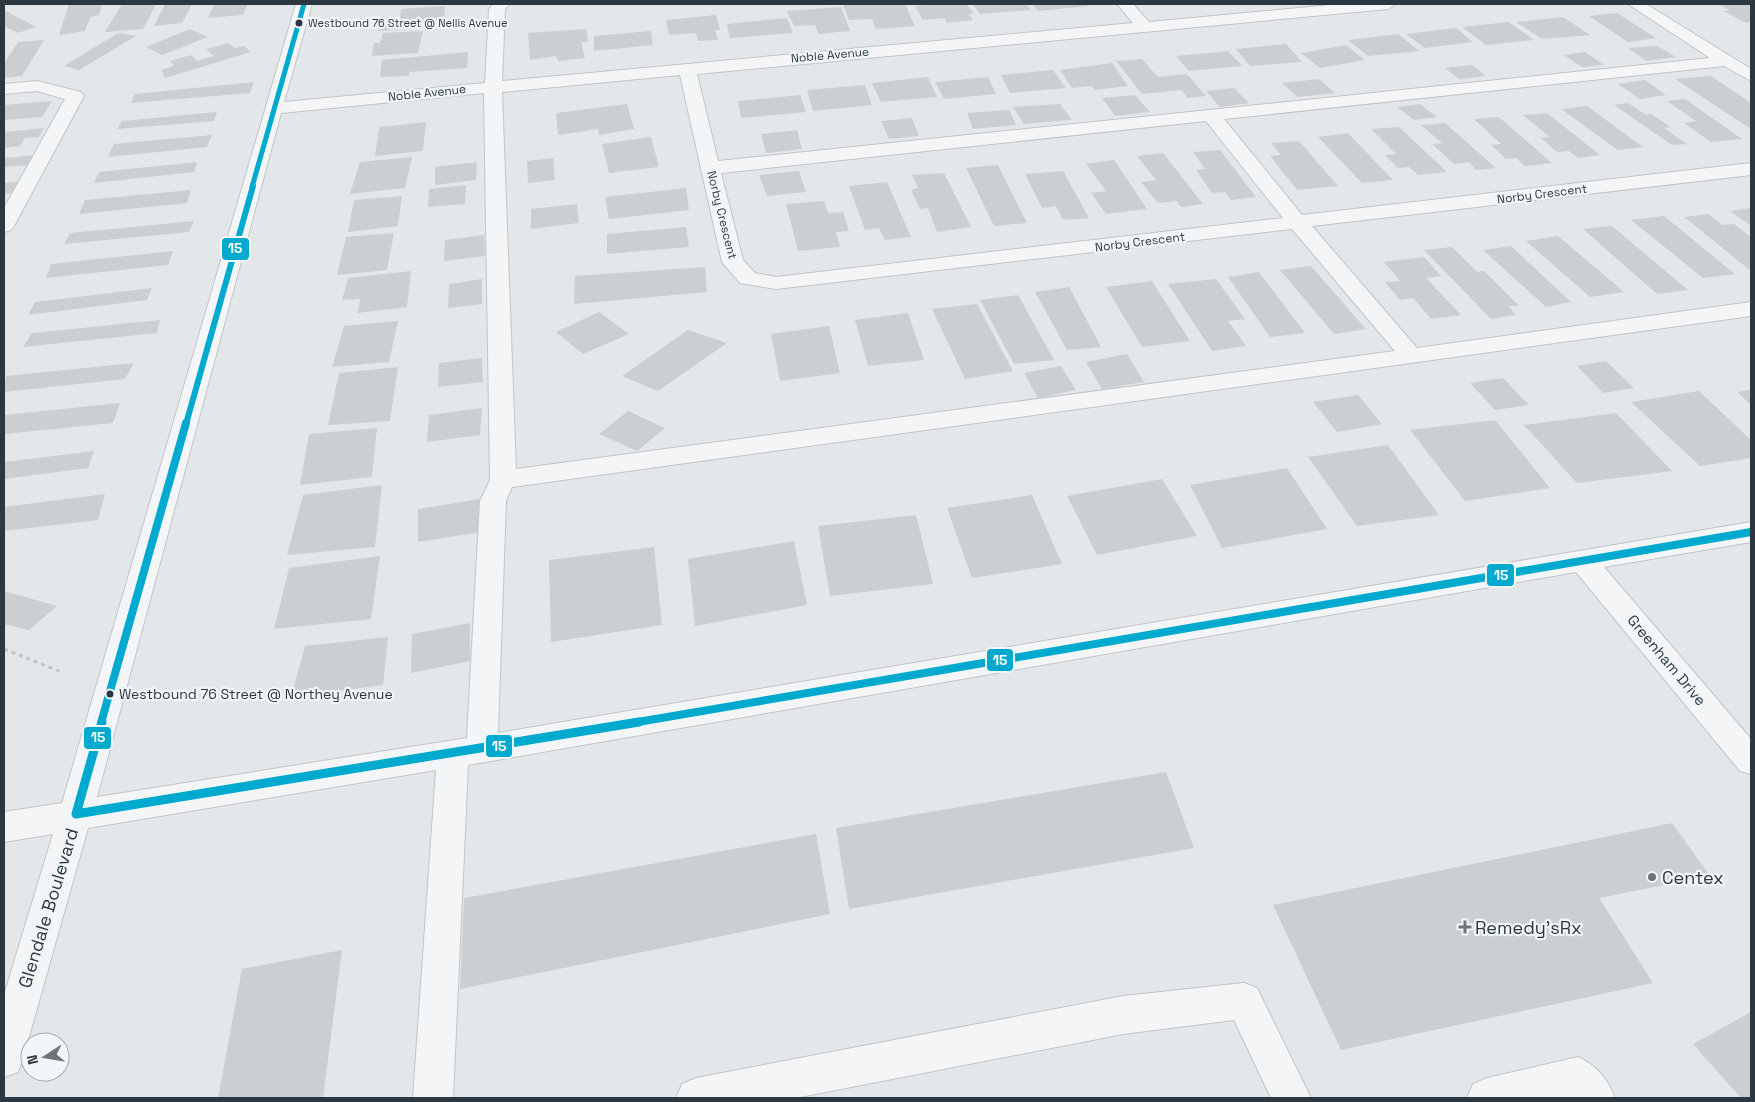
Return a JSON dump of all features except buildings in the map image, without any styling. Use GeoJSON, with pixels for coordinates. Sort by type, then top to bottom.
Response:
{"type":"FeatureCollection","features":[{"type":"Feature","properties":{"kind":"street","name":"Glendale Boulevard"},"geometry":{"type":"LineString","coordinates":[[4,1058],[76,814],[273,108],[304,4]]}},
{"type":"Feature","properties":{"kind":"street"},"geometry":{"type":"LineString","coordinates":[[433,1098],[493,501],[503,480],[493,86],[497,9],[502,4]]}},
{"type":"Feature","properties":{"kind":"street"},"geometry":{"type":"LineString","coordinates":[[1125,4],[1145,27]]}},
{"type":"Feature","properties":{"kind":"street","name":"Noble Avenue"},"geometry":{"type":"LineString","coordinates":[[273,108],[1388,4]]}},
{"type":"Feature","properties":{"kind":"street"},"geometry":{"type":"LineString","coordinates":[[1636,4],[1751,76]]}},
{"type":"Feature","properties":{"kind":"street"},"geometry":{"type":"LineString","coordinates":[[710,168],[1727,61]]}},
{"type":"Feature","properties":{"kind":"street","name":"Norby Crescent"},"geometry":{"type":"LineString","coordinates":[[687,69],[733,262],[748,278],[776,283],[1751,169]]}},
{"type":"Feature","properties":{"kind":"street"},"geometry":{"type":"LineString","coordinates":[[4,89],[37,86],[75,96],[4,226]]}},
{"type":"Feature","properties":{"kind":"street"},"geometry":{"type":"LineString","coordinates":[[1210,114],[1298,223],[1411,355]]}},
{"type":"Feature","properties":{"kind":"street"},"geometry":{"type":"LineString","coordinates":[[503,480],[1751,309]]}},
{"type":"Feature","properties":{"kind":"street"},"geometry":{"type":"LineString","coordinates":[[4,827],[467,751],[1751,532]]}},
{"type":"Feature","properties":{"kind":"street","name":"Greenham Drive"},"geometry":{"type":"LineString","coordinates":[[1582,560],[1751,762]]}},
{"type":"Feature","properties":{"kind":"street"},"geometry":{"type":"LineString","coordinates":[[696,1098],[1123,1015],[1244,1001],[1291,1098]]}},
{"type":"Feature","properties":{"kind":"street"},"geometry":{"type":"LineString","coordinates":[[1487,1098],[1578,1077],[1595,1098]]}},
{"type":"Feature","properties":{"kind":"path"},"geometry":{"type":"LineString","coordinates":[[4,649],[61,672]]}},
{"type":"Feature","properties":{"kind":"transit line","name":"15"},"geometry":{"type":"LineString","coordinates":[[304,4],[76,814],[453,754],[1751,532]]}},
{"type":"Feature","properties":{"kind":"place","name":"Westbound 76 Street @ Nellis Avenue"},"geometry":{"type":"Point","coordinates":[299,23]}},
{"type":"Feature","properties":{"kind":"place","name":"Westbound 76 Street @ Northey Avenue"},"geometry":{"type":"Point","coordinates":[110,694]}},
{"type":"Feature","properties":{"kind":"place","name":"Centex"},"geometry":{"type":"Point","coordinates":[1652,877]}},
{"type":"Feature","properties":{"kind":"place","name":"Remedy'sRx"},"geometry":{"type":"Point","coordinates":[1465,927]}}]}
